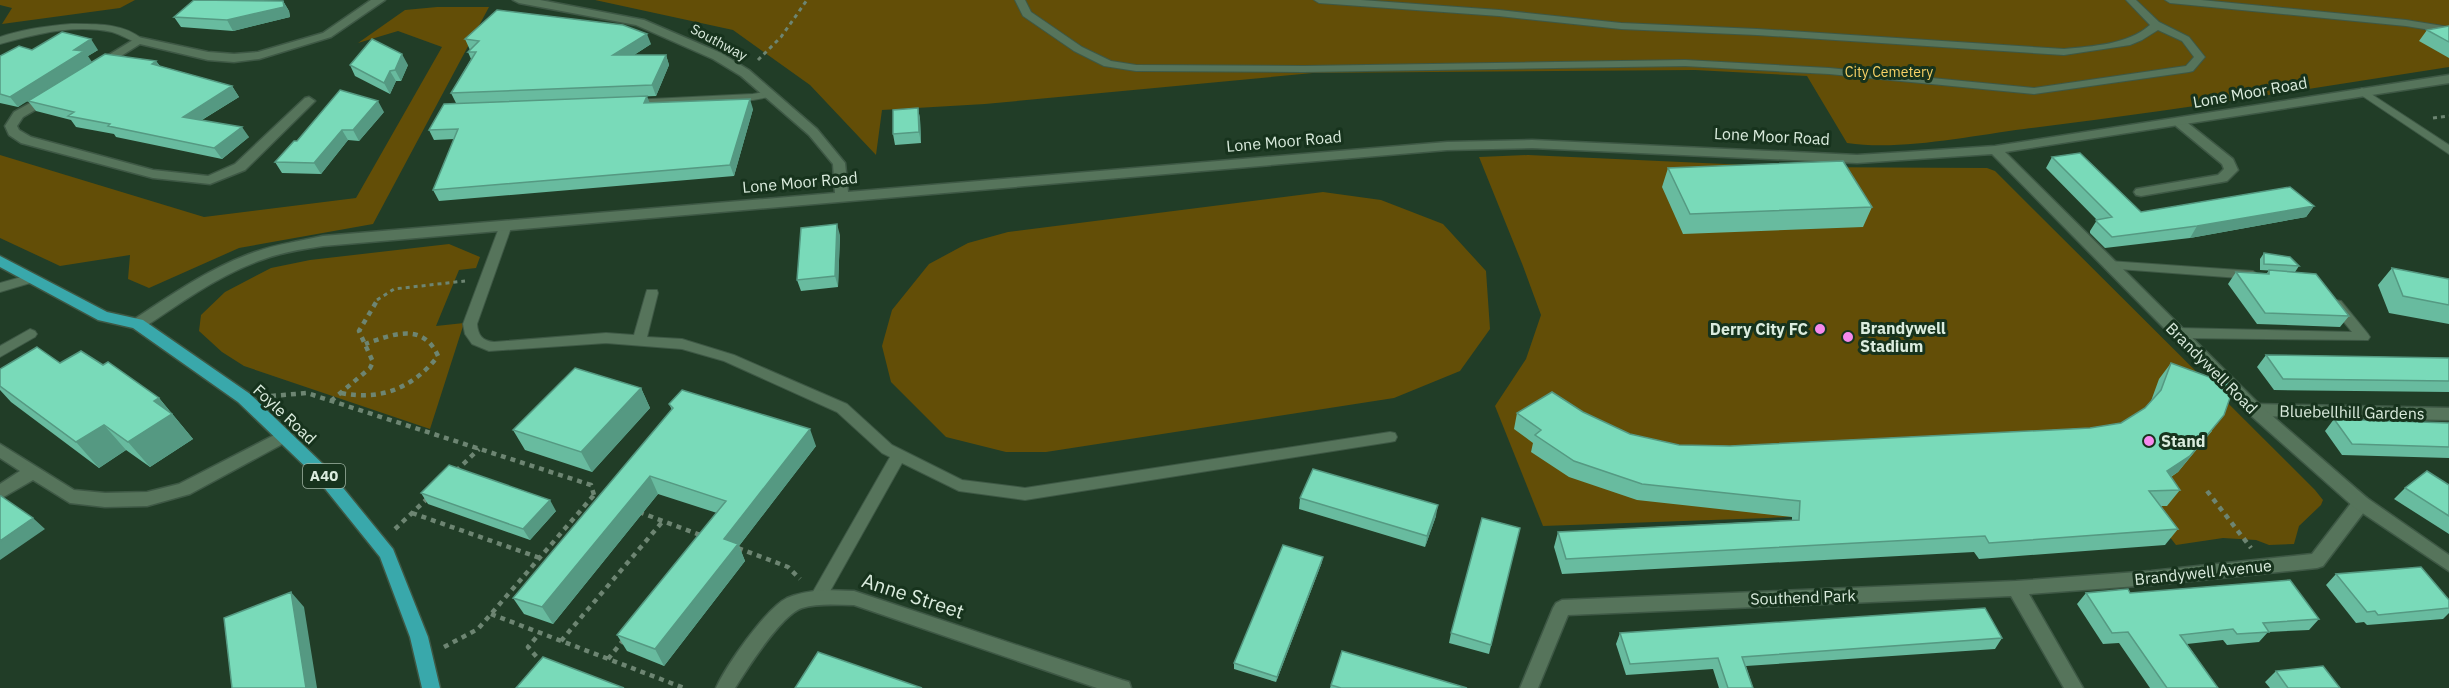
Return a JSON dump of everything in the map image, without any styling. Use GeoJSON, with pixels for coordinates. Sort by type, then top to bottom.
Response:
{"type":"FeatureCollection","features":[{"type":"Feature","properties":{"kind":"main road","name":"A40"},"geometry":{"type":"LineString","coordinates":[[0,261],[103,316],[138,324]]}},
{"type":"Feature","properties":{"kind":"main road","name":"Foyle Road"},"geometry":{"type":"LineString","coordinates":[[138,324],[244,398],[282,437],[320,471],[379,544],[387,554],[419,637],[431,688]]}},
{"type":"Feature","properties":{"kind":"street"},"geometry":{"type":"LineString","coordinates":[[88,72],[138,40],[208,56],[234,58],[259,55],[327,35],[379,0]]}},
{"type":"Feature","properties":{"kind":"street","name":"Southway"},"geometry":{"type":"LineString","coordinates":[[519,0],[640,22],[717,56],[745,73],[813,132],[839,163],[842,197]]}},
{"type":"Feature","properties":{"kind":"street","name":"Lone Moor Road"},"geometry":{"type":"LineString","coordinates":[[138,324],[220,274],[276,250],[323,241],[1447,146],[1532,144],[1857,159],[1995,150],[2180,123],[2361,91],[2449,79]]}},
{"type":"Feature","properties":{"kind":"street"},"geometry":{"type":"LineString","coordinates":[[58,90],[18,115],[11,126],[13,132],[26,140],[153,174],[210,180],[240,167],[309,101]]}},
{"type":"Feature","properties":{"kind":"street"},"geometry":{"type":"LineString","coordinates":[[2141,192],[2222,178],[2231,170],[2228,162],[2180,123]]}},
{"type":"Feature","properties":{"kind":"street","name":"Brandywell Road"},"geometry":{"type":"LineString","coordinates":[[1995,150],[2255,410],[2361,503],[2449,564]]}},
{"type":"Feature","properties":{"kind":"street","name":"Bluebellhill Gardens"},"geometry":{"type":"LineString","coordinates":[[2255,410],[2449,414]]}},
{"type":"Feature","properties":{"kind":"street"},"geometry":{"type":"LineString","coordinates":[[0,450],[70,496],[105,500],[147,500],[184,489],[282,437]]}},
{"type":"Feature","properties":{"kind":"street"},"geometry":{"type":"LineString","coordinates":[[0,492],[32,472]]}},
{"type":"Feature","properties":{"kind":"street","name":"Brandywell Avenue"},"geometry":{"type":"LineString","coordinates":[[2016,588],[2151,578],[2317,561],[2361,503]]}},
{"type":"Feature","properties":{"kind":"street"},"geometry":{"type":"LineString","coordinates":[[2016,588],[2074,688]]}},
{"type":"Feature","properties":{"kind":"street","name":"Southend Park"},"geometry":{"type":"LineString","coordinates":[[1529,688],[1562,608],[2016,588]]}},
{"type":"Feature","properties":{"kind":"street","name":"Anne Street"},"geometry":{"type":"LineString","coordinates":[[725,688],[742,658],[791,603],[818,597],[854,598],[1122,688]]}},
{"type":"Feature","properties":{"kind":"lane"},"geometry":{"type":"LineString","coordinates":[[1020,0],[1027,14],[1078,49],[1108,64],[1136,68],[1304,69],[1686,63],[1829,71],[2034,91],[2189,69],[2200,57],[2193,43],[2142,15],[2131,0]]}},
{"type":"Feature","properties":{"kind":"lane"},"geometry":{"type":"LineString","coordinates":[[1319,0],[1499,13],[1622,26],[1781,33],[2064,52],[2107,48],[2136,38],[2157,25]]}},
{"type":"Feature","properties":{"kind":"lane"},"geometry":{"type":"LineString","coordinates":[[2170,0],[2383,21],[2449,30]]}},
{"type":"Feature","properties":{"kind":"lane"},"geometry":{"type":"LineString","coordinates":[[0,41],[32,30],[88,27],[132,34],[138,40]]}},
{"type":"Feature","properties":{"kind":"lane"},"geometry":{"type":"LineString","coordinates":[[2361,91],[2449,150]]}},
{"type":"Feature","properties":{"kind":"lane"},"geometry":{"type":"LineString","coordinates":[[614,103],[753,97],[770,94]]}},
{"type":"Feature","properties":{"kind":"lane"},"geometry":{"type":"LineString","coordinates":[[506,225],[470,324],[470,334],[475,341],[487,347],[606,338],[682,344],[729,358],[842,408],[887,449],[959,485],[1025,494],[1390,437]]}},
{"type":"Feature","properties":{"kind":"lane"},"geometry":{"type":"LineString","coordinates":[[2109,265],[2269,276]]}},
{"type":"Feature","properties":{"kind":"lane"},"geometry":{"type":"LineString","coordinates":[[0,288],[32,278]]}},
{"type":"Feature","properties":{"kind":"lane"},"geometry":{"type":"LineString","coordinates":[[640,339],[652,293]]}},
{"type":"Feature","properties":{"kind":"lane"},"geometry":{"type":"LineString","coordinates":[[2177,333],[2363,337],[2328,295]]}},
{"type":"Feature","properties":{"kind":"lane"},"geometry":{"type":"LineString","coordinates":[[0,352],[30,334]]}},
{"type":"Feature","properties":{"kind":"lane"},"geometry":{"type":"LineString","coordinates":[[818,597],[899,455]]}},
{"type":"Feature","properties":{"kind":"path"},"geometry":{"type":"LineString","coordinates":[[745,73],[781,37],[807,0]]}},
{"type":"Feature","properties":{"kind":"path"},"geometry":{"type":"LineString","coordinates":[[331,401],[370,368],[373,362],[359,331],[375,300],[394,289],[487,279]]}},
{"type":"Feature","properties":{"kind":"path"},"geometry":{"type":"LineString","coordinates":[[341,393],[356,397],[371,397],[393,392],[412,384],[428,370],[438,356],[435,345],[424,335],[408,332],[386,336],[365,344]]}},
{"type":"Feature","properties":{"kind":"path"},"geometry":{"type":"LineString","coordinates":[[244,398],[307,393],[591,485],[594,495]]}},
{"type":"Feature","properties":{"kind":"path"},"geometry":{"type":"LineString","coordinates":[[454,473],[479,449]]}},
{"type":"Feature","properties":{"kind":"path"},"geometry":{"type":"LineString","coordinates":[[379,544],[437,489]]}},
{"type":"Feature","properties":{"kind":"path"},"geometry":{"type":"LineString","coordinates":[[2207,491],[2264,566]]}},
{"type":"Feature","properties":{"kind":"path"},"geometry":{"type":"LineString","coordinates":[[594,495],[604,499]]}},
{"type":"Feature","properties":{"kind":"path"},"geometry":{"type":"LineString","coordinates":[[424,657],[478,630],[594,495]]}},
{"type":"Feature","properties":{"kind":"path"},"geometry":{"type":"LineString","coordinates":[[633,510],[706,537],[699,545]]}},
{"type":"Feature","properties":{"kind":"path"},"geometry":{"type":"LineString","coordinates":[[412,513],[540,558]]}},
{"type":"Feature","properties":{"kind":"path"},"geometry":{"type":"LineString","coordinates":[[561,641],[663,520]]}},
{"type":"Feature","properties":{"kind":"path"},"geometry":{"type":"LineString","coordinates":[[736,548],[788,567],[818,597]]}},
{"type":"Feature","properties":{"kind":"path"},"geometry":{"type":"LineString","coordinates":[[491,614],[684,688]]}},
{"type":"Feature","properties":{"kind":"path"},"geometry":{"type":"LineString","coordinates":[[534,670],[541,662],[528,646],[540,633]]}},
{"type":"Feature","properties":{"kind":"path"},"geometry":{"type":"LineString","coordinates":[[608,659],[629,633]]}},
{"type":"Feature","properties":{"kind":"green space"},"geometry":{"type":"Polygon","coordinates":[[[0,0],[135,0],[120,8],[2,24],[12,8],[0,5],[0,0]]]}},
{"type":"Feature","properties":{"kind":"green space","name":"City Cemetery"},"geometry":{"type":"Polygon","coordinates":[[[595,0],[2449,0],[2449,67],[2130,115],[1935,142],[1889,145],[1847,143],[1807,76],[1695,70],[1313,73],[985,104],[882,110],[876,155],[810,85],[733,30],[595,0]]]}},
{"type":"Feature","properties":{"kind":"green space"},"geometry":{"type":"Polygon","coordinates":[[[437,7],[489,7],[373,224],[239,248],[149,288],[128,279],[130,255],[60,266],[0,238],[0,155],[204,217],[356,198],[442,47],[398,31],[358,43],[405,10],[437,7]]]}},
{"type":"Feature","properties":{"kind":"green space","name":"Brandywell Stadium"},"geometry":{"type":"Polygon","coordinates":[[[1528,155],[1791,167],[1987,168],[1995,171],[2315,490],[2323,500],[2321,505],[2299,526],[2294,544],[2269,545],[2256,540],[2223,538],[2176,545],[2138,496],[1768,518],[1543,526],[1495,406],[1526,359],[1541,315],[1479,157],[1528,155]]]}},
{"type":"Feature","properties":{"kind":"green space"},"geometry":{"type":"Polygon","coordinates":[[[1323,192],[1381,200],[1443,224],[1486,271],[1490,329],[1460,371],[1394,398],[1046,452],[1006,452],[946,437],[891,382],[882,346],[892,310],[929,264],[968,243],[1008,232],[1323,192]]]}},
{"type":"Feature","properties":{"kind":"green space"},"geometry":{"type":"Polygon","coordinates":[[[449,244],[480,257],[476,268],[459,270],[436,326],[464,323],[430,429],[244,366],[222,352],[199,331],[201,315],[225,292],[271,268],[310,260],[449,244]]]}},
{"type":"Feature","properties":{"kind":"building"},"geometry":{"type":"Polygon","coordinates":[[[194,0],[283,1],[284,7],[227,20],[174,17],[194,0]]]}},
{"type":"Feature","properties":{"kind":"building"},"geometry":{"type":"Polygon","coordinates":[[[497,10],[623,25],[647,34],[613,55],[666,55],[652,85],[451,93],[476,52],[468,52],[479,41],[465,39],[497,10]]]}},
{"type":"Feature","properties":{"kind":"building"},"geometry":{"type":"Polygon","coordinates":[[[2449,26],[2449,42],[2427,30],[2449,26]]]}},
{"type":"Feature","properties":{"kind":"building"},"geometry":{"type":"Polygon","coordinates":[[[62,32],[91,39],[74,50],[84,51],[10,97],[0,94],[0,56],[19,46],[32,50],[62,32]]]}},
{"type":"Feature","properties":{"kind":"building"},"geometry":{"type":"Polygon","coordinates":[[[372,39],[402,54],[395,70],[390,71],[384,83],[350,65],[372,39]]]}},
{"type":"Feature","properties":{"kind":"building"},"geometry":{"type":"Polygon","coordinates":[[[105,54],[156,61],[152,64],[232,86],[183,117],[242,127],[214,148],[68,116],[74,112],[28,101],[105,54]]]}},
{"type":"Feature","properties":{"kind":"building"},"geometry":{"type":"Polygon","coordinates":[[[340,90],[378,101],[353,130],[342,130],[314,163],[275,162],[294,141],[297,141],[340,90]]]}},
{"type":"Feature","properties":{"kind":"building"},"geometry":{"type":"Polygon","coordinates":[[[647,96],[644,103],[750,99],[730,165],[433,190],[458,129],[429,130],[444,104],[647,96]]]}},
{"type":"Feature","properties":{"kind":"building"},"geometry":{"type":"Polygon","coordinates":[[[918,108],[919,132],[893,134],[893,110],[918,108]]]}},
{"type":"Feature","properties":{"kind":"building"},"geometry":{"type":"Polygon","coordinates":[[[2080,153],[2141,212],[2290,187],[2314,206],[2197,226],[2112,237],[2096,220],[2112,217],[2052,157],[2080,153]]]}},
{"type":"Feature","properties":{"kind":"building"},"geometry":{"type":"Polygon","coordinates":[[[1843,161],[1872,207],[1690,214],[1668,168],[1843,161]]]}},
{"type":"Feature","properties":{"kind":"building"},"geometry":{"type":"Polygon","coordinates":[[[837,224],[835,276],[797,280],[801,228],[837,224]]]}},
{"type":"Feature","properties":{"kind":"building"},"geometry":{"type":"Polygon","coordinates":[[[2264,253],[2290,257],[2299,266],[2264,264],[2264,253]]]}},
{"type":"Feature","properties":{"kind":"building"},"geometry":{"type":"Polygon","coordinates":[[[2392,268],[2449,279],[2449,305],[2403,296],[2392,268]]]}},
{"type":"Feature","properties":{"kind":"building"},"geometry":{"type":"Polygon","coordinates":[[[2269,270],[2316,274],[2349,316],[2265,313],[2236,272],[2269,274],[2269,270]]]}},
{"type":"Feature","properties":{"kind":"building"},"geometry":{"type":"Polygon","coordinates":[[[37,347],[60,363],[81,351],[103,365],[108,362],[159,398],[154,401],[172,414],[128,442],[104,425],[76,442],[0,386],[0,369],[37,347]]]}},
{"type":"Feature","properties":{"kind":"building"},"geometry":{"type":"Polygon","coordinates":[[[2266,355],[2449,358],[2449,381],[2283,379],[2266,355]]]}},
{"type":"Feature","properties":{"kind":"building"},"geometry":{"type":"Polygon","coordinates":[[[2171,363],[2234,386],[2224,415],[2190,456],[2167,471],[2180,490],[2149,491],[2178,529],[1989,543],[1985,536],[1566,559],[1558,532],[1799,520],[1800,501],[1642,484],[1574,461],[1535,435],[1541,430],[1517,413],[1552,392],[1583,412],[1630,434],[1679,445],[1730,446],[2090,428],[2121,423],[2145,408],[2161,390],[2171,363]]]}},
{"type":"Feature","properties":{"kind":"building"},"geometry":{"type":"Polygon","coordinates":[[[575,368],[641,388],[581,452],[513,430],[575,368]]]}},
{"type":"Feature","properties":{"kind":"building"},"geometry":{"type":"Polygon","coordinates":[[[682,390],[810,429],[724,539],[738,544],[655,649],[617,635],[726,501],[650,476],[542,607],[513,598],[673,408],[669,404],[682,390]]]}},
{"type":"Feature","properties":{"kind":"building"},"geometry":{"type":"Polygon","coordinates":[[[2334,419],[2449,423],[2449,447],[2352,444],[2334,419]]]}},
{"type":"Feature","properties":{"kind":"building"},"geometry":{"type":"Polygon","coordinates":[[[449,465],[550,500],[523,529],[421,493],[449,465]]]}},
{"type":"Feature","properties":{"kind":"building"},"geometry":{"type":"Polygon","coordinates":[[[1313,469],[1438,505],[1427,536],[1300,498],[1313,469]]]}},
{"type":"Feature","properties":{"kind":"building"},"geometry":{"type":"Polygon","coordinates":[[[2427,471],[2449,485],[2449,516],[2405,488],[2427,471]]]}},
{"type":"Feature","properties":{"kind":"building"},"geometry":{"type":"Polygon","coordinates":[[[0,496],[33,518],[0,541],[0,496]]]}},
{"type":"Feature","properties":{"kind":"building"},"geometry":{"type":"Polygon","coordinates":[[[1482,518],[1520,528],[1491,645],[1451,633],[1482,518]]]}},
{"type":"Feature","properties":{"kind":"building"},"geometry":{"type":"Polygon","coordinates":[[[1283,545],[1323,557],[1277,677],[1234,663],[1283,545]]]}},
{"type":"Feature","properties":{"kind":"building"},"geometry":{"type":"Polygon","coordinates":[[[2421,567],[2449,600],[2449,608],[2378,615],[2375,611],[2367,612],[2336,574],[2421,567]]]}},
{"type":"Feature","properties":{"kind":"building"},"geometry":{"type":"Polygon","coordinates":[[[2290,580],[2319,619],[2263,623],[2269,632],[2237,634],[2233,629],[2180,635],[2218,688],[2167,688],[2128,632],[2112,633],[2086,593],[2128,589],[2130,593],[2290,580]]]}},
{"type":"Feature","properties":{"kind":"building"},"geometry":{"type":"Polygon","coordinates":[[[291,592],[306,688],[232,688],[224,618],[291,592]]]}},
{"type":"Feature","properties":{"kind":"building"},"geometry":{"type":"Polygon","coordinates":[[[1985,608],[2002,638],[1742,657],[1753,688],[1728,688],[1718,658],[1630,664],[1620,633],[1985,608]]]}},
{"type":"Feature","properties":{"kind":"building"},"geometry":{"type":"Polygon","coordinates":[[[1342,651],[1467,688],[1341,688],[1331,685],[1342,651]]]}},
{"type":"Feature","properties":{"kind":"building"},"geometry":{"type":"Polygon","coordinates":[[[818,652],[922,688],[795,688],[818,652]]]}},
{"type":"Feature","properties":{"kind":"building"},"geometry":{"type":"Polygon","coordinates":[[[543,657],[624,688],[516,688],[543,657]]]}},
{"type":"Feature","properties":{"kind":"building"},"geometry":{"type":"Polygon","coordinates":[[[2323,666],[2340,688],[2288,688],[2276,671],[2323,666]]]}},
{"type":"Feature","properties":{"kind":"place","name":"Derry City FC"},"geometry":{"type":"Point","coordinates":[1820,329]}},
{"type":"Feature","properties":{"kind":"place","name":"Brandywell Stadium"},"geometry":{"type":"Point","coordinates":[1848,337]}},
{"type":"Feature","properties":{"kind":"place","name":"Stand"},"geometry":{"type":"Point","coordinates":[2149,441]}}]}
